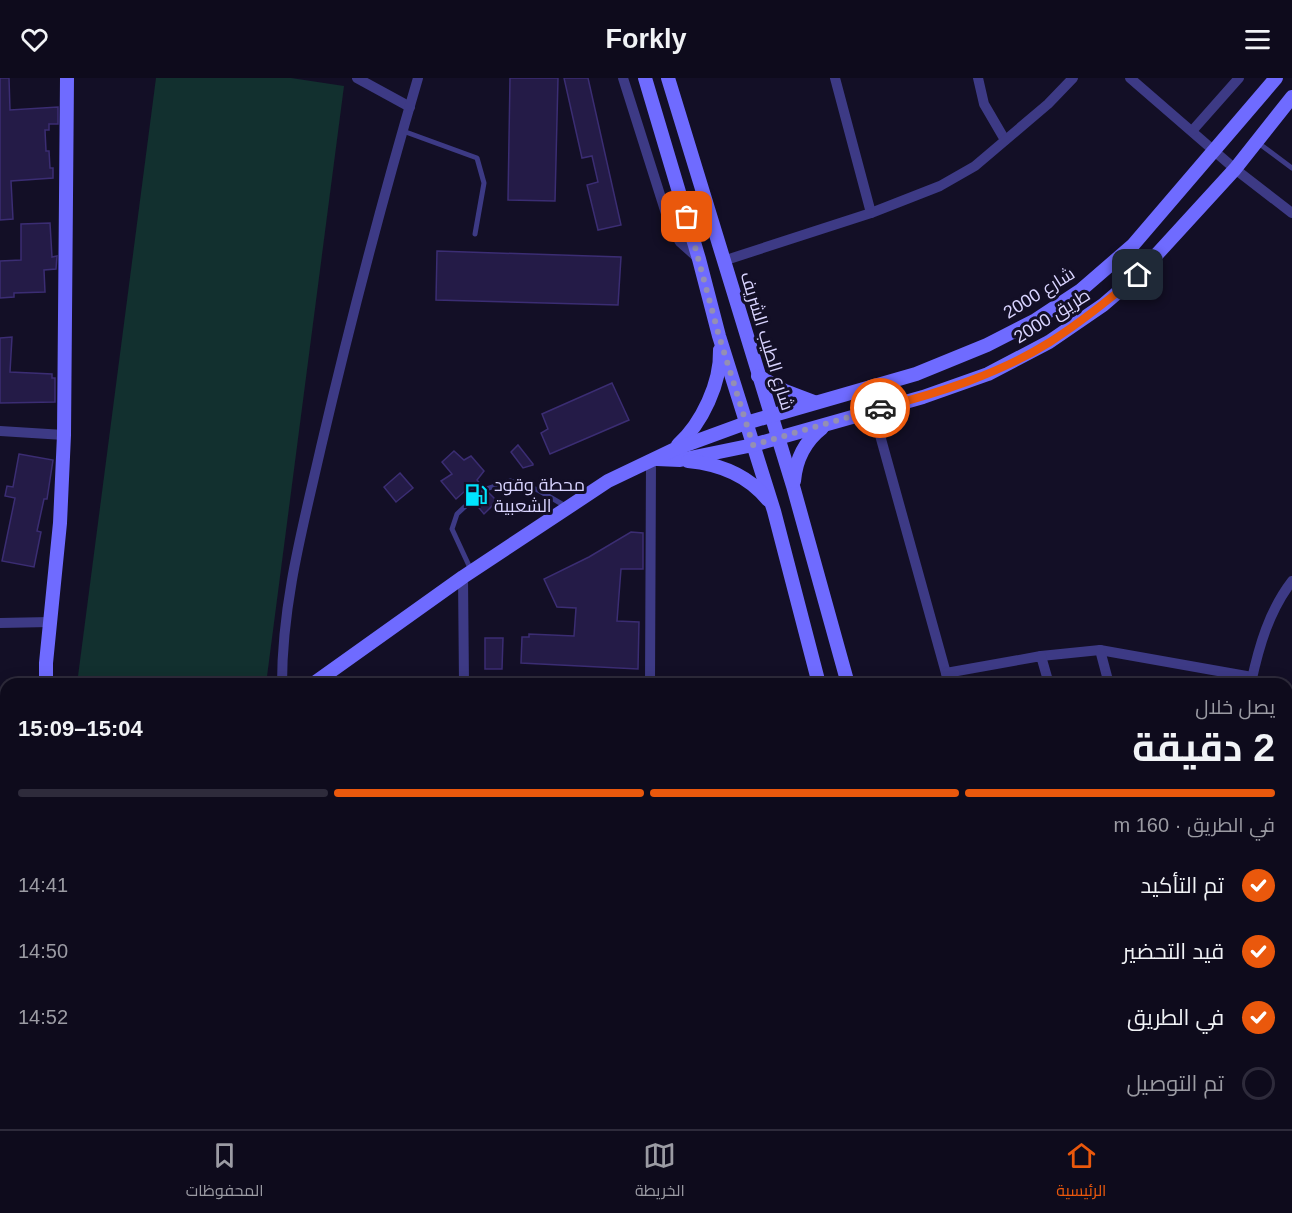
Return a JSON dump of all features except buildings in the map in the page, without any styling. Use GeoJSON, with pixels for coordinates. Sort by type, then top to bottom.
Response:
{"type":"FeatureCollection","features":[{"type":"Feature","properties":{"kind":"street"},"geometry":{"type":"LineString","coordinates":[[46,678],[60,523],[64,435],[67,78]]}},
{"type":"Feature","properties":{"kind":"street"},"geometry":{"type":"LineString","coordinates":[[357,78],[410,107]]}},
{"type":"Feature","properties":{"kind":"street"},"geometry":{"type":"LineString","coordinates":[[282,678],[290,582],[384,195],[418,78]]}},
{"type":"Feature","properties":{"kind":"street"},"geometry":{"type":"LineString","coordinates":[[623,78],[669,223],[680,242],[699,260]]}},
{"type":"Feature","properties":{"kind":"street"},"geometry":{"type":"LineString","coordinates":[[645,78],[719,336],[774,511],[817,678]]}},
{"type":"Feature","properties":{"kind":"street","name":"شارع الطيب الشريف"},"geometry":{"type":"LineString","coordinates":[[668,78],[794,486],[846,678]]}},
{"type":"Feature","properties":{"kind":"street"},"geometry":{"type":"LineString","coordinates":[[835,78],[870,213]]}},
{"type":"Feature","properties":{"kind":"street"},"geometry":{"type":"LineString","coordinates":[[978,78],[984,104],[1005,140]]}},
{"type":"Feature","properties":{"kind":"street"},"geometry":{"type":"LineString","coordinates":[[723,261],[870,213],[940,186],[975,166],[1048,104],[1073,78]]}},
{"type":"Feature","properties":{"kind":"street"},"geometry":{"type":"LineString","coordinates":[[1130,78],[1235,169],[1292,213]]}},
{"type":"Feature","properties":{"kind":"street"},"geometry":{"type":"LineString","coordinates":[[1192,131],[1239,78]]}},
{"type":"Feature","properties":{"kind":"street","name":"شارع 2000"},"geometry":{"type":"LineString","coordinates":[[678,454],[746,423],[916,375],[987,345],[1034,321],[1081,290],[1133,245],[1276,78]]}},
{"type":"Feature","properties":{"kind":"street","name":"طريق 2000"},"geometry":{"type":"LineString","coordinates":[[678,454],[753,445],[923,397],[988,374],[1049,342],[1103,305],[1138,275],[1235,169],[1290,102]]}},
{"type":"Feature","properties":{"kind":"street"},"geometry":{"type":"LineString","coordinates":[[678,454],[711,394],[719,368],[719,336]]}},
{"type":"Feature","properties":{"kind":"street"},"geometry":{"type":"LineString","coordinates":[[759,376],[785,391],[814,402]]}},
{"type":"Feature","properties":{"kind":"street"},"geometry":{"type":"LineString","coordinates":[[873,410],[948,678]]}},
{"type":"Feature","properties":{"kind":"street"},"geometry":{"type":"LineString","coordinates":[[794,486],[795,468],[801,451],[811,436],[842,419]]}},
{"type":"Feature","properties":{"kind":"street"},"geometry":{"type":"LineString","coordinates":[[0,431],[64,435]]}},
{"type":"Feature","properties":{"kind":"street"},"geometry":{"type":"LineString","coordinates":[[321,678],[467,575],[608,481],[627,470],[654,460],[678,454],[736,473],[760,491],[774,511]]}},
{"type":"Feature","properties":{"kind":"street"},"geometry":{"type":"LineString","coordinates":[[650,678],[654,460]]}},
{"type":"Feature","properties":{"kind":"street"},"geometry":{"type":"LineString","coordinates":[[464,678],[467,575]]}},
{"type":"Feature","properties":{"kind":"street"},"geometry":{"type":"LineString","coordinates":[[1252,678],[1264,633],[1280,598],[1292,581]]}},
{"type":"Feature","properties":{"kind":"street"},"geometry":{"type":"LineString","coordinates":[[0,622],[50,622]]}},
{"type":"Feature","properties":{"kind":"street"},"geometry":{"type":"LineString","coordinates":[[952,678],[1041,656],[1100,650],[1236,678]]}},
{"type":"Feature","properties":{"kind":"street"},"geometry":{"type":"LineString","coordinates":[[1100,650],[1107,678]]}},
{"type":"Feature","properties":{"kind":"street"},"geometry":{"type":"LineString","coordinates":[[1041,656],[1046,678]]}},
{"type":"Feature","properties":{"kind":"lane"},"geometry":{"type":"LineString","coordinates":[[403,130],[477,158],[484,183],[475,234]]}},
{"type":"Feature","properties":{"kind":"lane"},"geometry":{"type":"LineString","coordinates":[[1256,141],[1292,168]]}},
{"type":"Feature","properties":{"kind":"lane"},"geometry":{"type":"LineString","coordinates":[[486,489],[510,481],[538,490],[568,508]]}},
{"type":"Feature","properties":{"kind":"lane"},"geometry":{"type":"LineString","coordinates":[[467,575],[452,529],[457,514],[472,500]]}},
{"type":"Feature","properties":{"kind":"green space"},"geometry":{"type":"Polygon","coordinates":[[[156,78],[291,78],[344,86],[267,678],[78,678],[156,78]]]}},
{"type":"Feature","properties":{"kind":"way so far"},"geometry":{"type":"LineString","coordinates":[[687,217],[719,336],[753,445],[880,408]]}},
{"type":"Feature","properties":{"kind":"place","name":"محطة وقود الشعبية"},"geometry":{"type":"Point","coordinates":[476,495]}},
{"type":"Feature","properties":{"kind":"route"},"geometry":{"type":"LineString","coordinates":[[880,408],[923,397],[988,374],[1049,342],[1103,305],[1138,275]]}}]}
